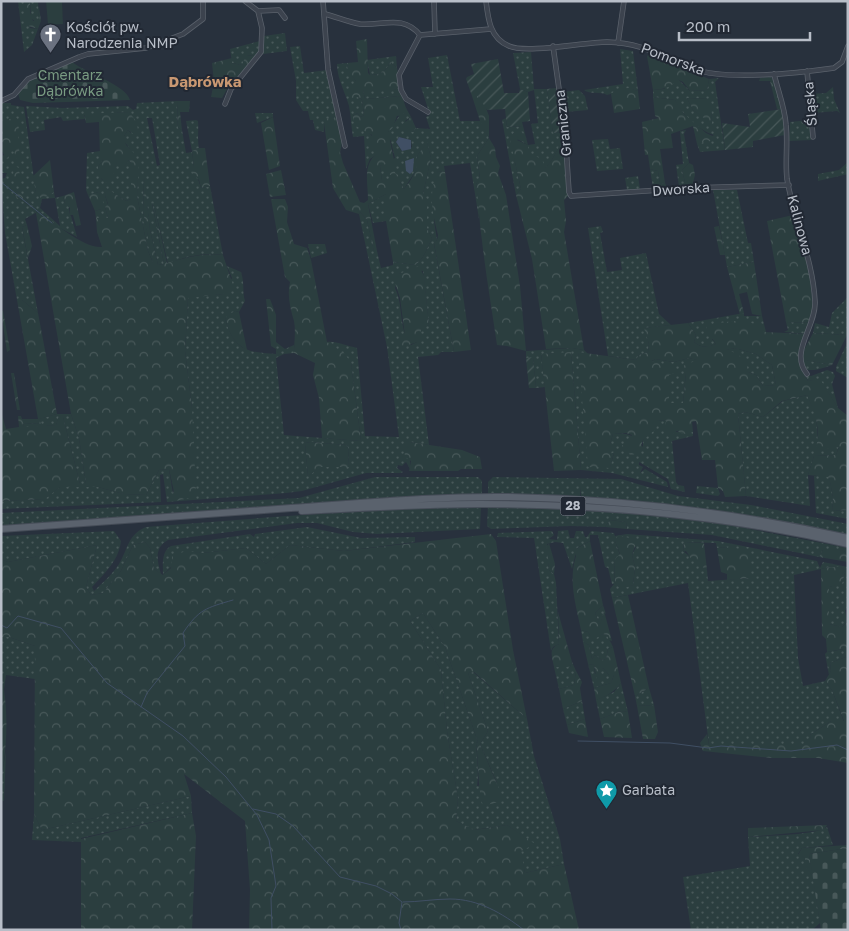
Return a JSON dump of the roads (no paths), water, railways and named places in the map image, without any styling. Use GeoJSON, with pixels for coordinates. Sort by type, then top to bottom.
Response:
{"type":"FeatureCollection","features":[{"type":"Feature","properties":{"kind":"main road","name":"28"},"geometry":{"type":"LineString","coordinates":[[1,529],[373,501],[504,497],[599,501],[684,509],[784,525],[848,538]]}},
{"type":"Feature","properties":{"kind":"main road","name":"28"},"geometry":{"type":"LineString","coordinates":[[1,533],[318,510],[409,505],[508,504],[588,507],[669,514],[762,527],[848,544]]}},
{"type":"Feature","properties":{"kind":"street"},"geometry":{"type":"LineString","coordinates":[[1,101],[14,94],[28,79],[79,57],[88,54],[146,48],[183,34],[203,19],[203,1]]}},
{"type":"Feature","properties":{"kind":"street"},"geometry":{"type":"LineString","coordinates":[[244,1],[258,11],[279,10],[285,18]]}},
{"type":"Feature","properties":{"kind":"street"},"geometry":{"type":"LineString","coordinates":[[323,1],[328,69],[345,146]]}},
{"type":"Feature","properties":{"kind":"street"},"geometry":{"type":"LineString","coordinates":[[434,1],[435,34]]}},
{"type":"Feature","properties":{"kind":"street"},"geometry":{"type":"LineString","coordinates":[[325,14],[350,22],[370,24],[398,21],[411,26],[420,35],[435,34],[491,29],[486,1]]}},
{"type":"Feature","properties":{"kind":"street"},"geometry":{"type":"LineString","coordinates":[[618,43],[624,1]]}},
{"type":"Feature","properties":{"kind":"street"},"geometry":{"type":"LineString","coordinates":[[226,104],[230,89],[261,52],[262,28],[258,11]]}},
{"type":"Feature","properties":{"kind":"street","name":"Pomorska"},"geometry":{"type":"LineString","coordinates":[[491,29],[499,40],[513,48],[618,43],[648,48],[694,70],[708,73],[774,74],[839,66],[848,46]]}},
{"type":"Feature","properties":{"kind":"street"},"geometry":{"type":"LineString","coordinates":[[420,35],[415,42],[410,58],[399,71],[399,75],[401,90],[406,99],[428,112]]}},
{"type":"Feature","properties":{"kind":"street","name":"Graniczna"},"geometry":{"type":"LineString","coordinates":[[553,46],[564,121],[569,192],[574,197]]}},
{"type":"Feature","properties":{"kind":"street","name":"Śląska"},"geometry":{"type":"LineString","coordinates":[[807,71],[813,137]]}},
{"type":"Feature","properties":{"kind":"street","name":"Kalinowa"},"geometry":{"type":"LineString","coordinates":[[774,74],[786,126],[789,185],[807,251],[814,294],[812,324],[800,349],[800,359],[807,374]]}},
{"type":"Feature","properties":{"kind":"street","name":"Dworska"},"geometry":{"type":"LineString","coordinates":[[574,197],[690,188],[789,185]]}},
{"type":"Feature","properties":{"kind":"water"},"geometry":{"type":"Polygon","coordinates":[[[399,137],[411,140],[411,149],[402,151],[396,142],[399,137]]]}},
{"type":"Feature","properties":{"kind":"water"},"geometry":{"type":"Polygon","coordinates":[[[414,158],[413,171],[410,174],[406,171],[405,161],[414,158]]]}},
{"type":"Feature","properties":{"kind":"waterway"},"geometry":{"type":"LineString","coordinates":[[1,182],[52,223]]}},
{"type":"Feature","properties":{"kind":"waterway"},"geometry":{"type":"LineString","coordinates":[[141,707],[147,693],[185,646],[183,633],[194,619],[204,610],[233,600]]}},
{"type":"Feature","properties":{"kind":"waterway"},"geometry":{"type":"LineString","coordinates":[[1,625],[7,628],[18,616],[61,628],[107,683],[183,736],[226,777],[257,815],[269,840],[276,886],[271,898],[272,930]]}},
{"type":"Feature","properties":{"kind":"waterway"},"geometry":{"type":"LineString","coordinates":[[578,741],[670,743],[708,748],[721,746],[791,751],[837,745],[848,750]]}},
{"type":"Feature","properties":{"kind":"waterway"},"geometry":{"type":"LineString","coordinates":[[253,809],[276,814],[293,826],[340,877],[376,886],[392,894],[402,902],[399,923],[401,930]]}},
{"type":"Feature","properties":{"kind":"waterway"},"geometry":{"type":"LineString","coordinates":[[403,902],[450,899],[470,901],[489,908],[524,930]]}},
{"type":"Feature","properties":{"kind":"place","name":"Kościół pw. Narodzenia NMP"},"geometry":{"type":"Point","coordinates":[50,54]}},
{"type":"Feature","properties":{"kind":"place","name":"Garbata"},"geometry":{"type":"Point","coordinates":[606,809]}},
{"type":"Feature","properties":{"kind":"district","name":"Dąbrówka"},"geometry":{"type":"Point","coordinates":[205,82]}},
{"type":"Feature","properties":{"kind":"park label","name":"Cmentarz Dąbrówka"},"geometry":{"type":"Point","coordinates":[70,84]}}]}
